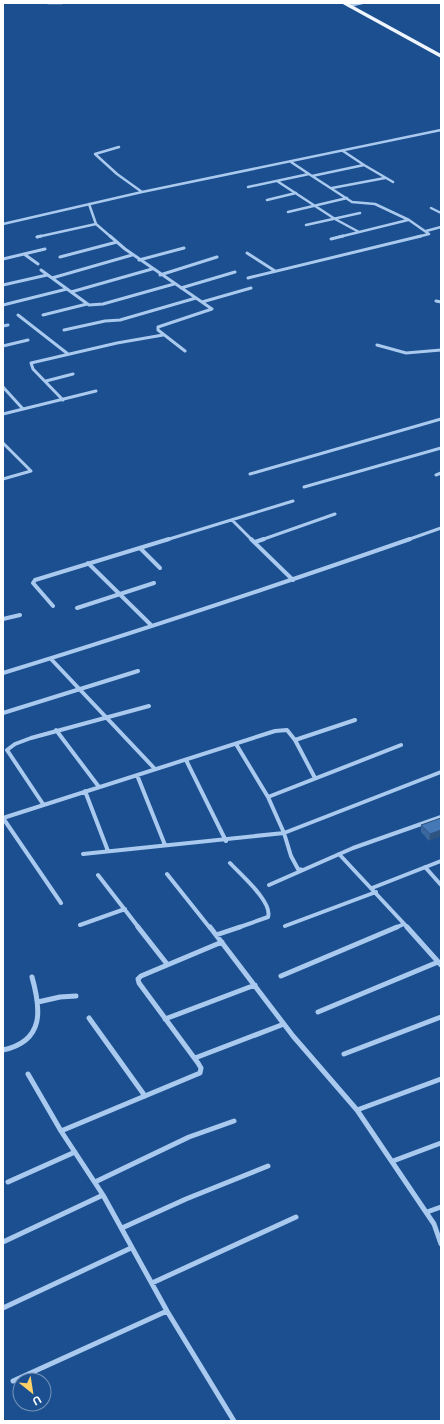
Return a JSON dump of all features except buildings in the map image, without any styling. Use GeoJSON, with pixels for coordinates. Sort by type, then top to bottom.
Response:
{"type":"FeatureCollection","features":[{"type":"Feature","properties":{"kind":"main road"},"geometry":{"type":"LineString","coordinates":[[346,4],[441,56]]}},
{"type":"Feature","properties":{"kind":"street"},"geometry":{"type":"LineString","coordinates":[[48,3],[62,3]]}},
{"type":"Feature","properties":{"kind":"street"},"geometry":{"type":"LineString","coordinates":[[346,4],[362,3]]}},
{"type":"Feature","properties":{"kind":"street"},"geometry":{"type":"LineString","coordinates":[[3,224],[142,192],[441,130]]}},
{"type":"Feature","properties":{"kind":"street"},"geometry":{"type":"LineString","coordinates":[[119,147],[95,154],[117,174],[142,192]]}},
{"type":"Feature","properties":{"kind":"street"},"geometry":{"type":"LineString","coordinates":[[343,150],[364,165],[393,182]]}},
{"type":"Feature","properties":{"kind":"street"},"geometry":{"type":"LineString","coordinates":[[248,278],[427,236],[429,234],[409,220],[375,204],[354,202],[291,162]]}},
{"type":"Feature","properties":{"kind":"street"},"geometry":{"type":"LineString","coordinates":[[312,176],[364,165]]}},
{"type":"Feature","properties":{"kind":"street"},"geometry":{"type":"LineString","coordinates":[[248,187],[309,174]]}},
{"type":"Feature","properties":{"kind":"street"},"geometry":{"type":"LineString","coordinates":[[332,188],[385,178]]}},
{"type":"Feature","properties":{"kind":"street"},"geometry":{"type":"LineString","coordinates":[[277,181],[314,206],[359,232]]}},
{"type":"Feature","properties":{"kind":"street"},"geometry":{"type":"LineString","coordinates":[[267,200],[296,193]]}},
{"type":"Feature","properties":{"kind":"street"},"geometry":{"type":"LineString","coordinates":[[288,212],[347,198]]}},
{"type":"Feature","properties":{"kind":"street"},"geometry":{"type":"LineString","coordinates":[[89,204],[96,224],[132,255],[202,302],[212,311],[161,325],[158,330],[185,351]]}},
{"type":"Feature","properties":{"kind":"street"},"geometry":{"type":"LineString","coordinates":[[431,208],[441,213]]}},
{"type":"Feature","properties":{"kind":"street"},"geometry":{"type":"LineString","coordinates":[[306,225],[360,213]]}},
{"type":"Feature","properties":{"kind":"street"},"geometry":{"type":"LineString","coordinates":[[331,239],[409,220]]}},
{"type":"Feature","properties":{"kind":"street"},"geometry":{"type":"LineString","coordinates":[[37,237],[96,224]]}},
{"type":"Feature","properties":{"kind":"street"},"geometry":{"type":"LineString","coordinates":[[426,231],[441,227]]}},
{"type":"Feature","properties":{"kind":"street"},"geometry":{"type":"LineString","coordinates":[[60,257],[117,242]]}},
{"type":"Feature","properties":{"kind":"street"},"geometry":{"type":"LineString","coordinates":[[139,260],[184,248]]}},
{"type":"Feature","properties":{"kind":"street"},"geometry":{"type":"LineString","coordinates":[[3,259],[45,249]]}},
{"type":"Feature","properties":{"kind":"street"},"geometry":{"type":"LineString","coordinates":[[247,253],[276,271]]}},
{"type":"Feature","properties":{"kind":"street"},"geometry":{"type":"LineString","coordinates":[[24,254],[38,264]]}},
{"type":"Feature","properties":{"kind":"street"},"geometry":{"type":"LineString","coordinates":[[52,278],[132,255]]}},
{"type":"Feature","properties":{"kind":"street"},"geometry":{"type":"LineString","coordinates":[[160,275],[217,258]]}},
{"type":"Feature","properties":{"kind":"street"},"geometry":{"type":"LineString","coordinates":[[71,292],[152,269]]}},
{"type":"Feature","properties":{"kind":"street"},"geometry":{"type":"LineString","coordinates":[[41,270],[87,304],[94,306],[174,284]]}},
{"type":"Feature","properties":{"kind":"street"},"geometry":{"type":"LineString","coordinates":[[181,288],[235,272]]}},
{"type":"Feature","properties":{"kind":"street"},"geometry":{"type":"LineString","coordinates":[[3,285],[47,275]]}},
{"type":"Feature","properties":{"kind":"street"},"geometry":{"type":"LineString","coordinates":[[202,302],[251,288]]}},
{"type":"Feature","properties":{"kind":"street"},"geometry":{"type":"LineString","coordinates":[[3,305],[67,289]]}},
{"type":"Feature","properties":{"kind":"street"},"geometry":{"type":"LineString","coordinates":[[64,330],[105,321],[120,320],[196,298]]}},
{"type":"Feature","properties":{"kind":"street"},"geometry":{"type":"LineString","coordinates":[[436,301],[441,302]]}},
{"type":"Feature","properties":{"kind":"street"},"geometry":{"type":"LineString","coordinates":[[43,316],[87,304]]}},
{"type":"Feature","properties":{"kind":"street"},"geometry":{"type":"LineString","coordinates":[[18,315],[68,354]]}},
{"type":"Feature","properties":{"kind":"street"},"geometry":{"type":"LineString","coordinates":[[3,326],[8,325]]}},
{"type":"Feature","properties":{"kind":"street"},"geometry":{"type":"LineString","coordinates":[[63,400],[46,381],[32,369],[31,363],[164,335]]}},
{"type":"Feature","properties":{"kind":"street"},"geometry":{"type":"LineString","coordinates":[[3,346],[28,340]]}},
{"type":"Feature","properties":{"kind":"street"},"geometry":{"type":"LineString","coordinates":[[377,345],[406,353],[441,350]]}},
{"type":"Feature","properties":{"kind":"street"},"geometry":{"type":"LineString","coordinates":[[46,381],[73,374]]}},
{"type":"Feature","properties":{"kind":"street"},"geometry":{"type":"LineString","coordinates":[[3,387],[23,410]]}},
{"type":"Feature","properties":{"kind":"street"},"geometry":{"type":"LineString","coordinates":[[3,414],[96,391]]}},
{"type":"Feature","properties":{"kind":"street"},"geometry":{"type":"LineString","coordinates":[[250,474],[441,419]]}},
{"type":"Feature","properties":{"kind":"street"},"geometry":{"type":"LineString","coordinates":[[3,443],[31,471],[3,479]]}},
{"type":"Feature","properties":{"kind":"street"},"geometry":{"type":"LineString","coordinates":[[304,487],[441,448]]}},
{"type":"Feature","properties":{"kind":"street"},"geometry":{"type":"LineString","coordinates":[[436,475],[441,473]]}},
{"type":"Feature","properties":{"kind":"street"},"geometry":{"type":"LineString","coordinates":[[53,606],[33,583],[35,580],[292,501]]}},
{"type":"Feature","properties":{"kind":"street"},"geometry":{"type":"LineString","coordinates":[[255,542],[335,514]]}},
{"type":"Feature","properties":{"kind":"street"},"geometry":{"type":"LineString","coordinates":[[232,520],[293,580]]}},
{"type":"Feature","properties":{"kind":"street"},"geometry":{"type":"LineString","coordinates":[[3,673],[124,636],[151,625],[293,580],[441,528]]}},
{"type":"Feature","properties":{"kind":"street"},"geometry":{"type":"LineString","coordinates":[[140,548],[160,568]]}},
{"type":"Feature","properties":{"kind":"street"},"geometry":{"type":"LineString","coordinates":[[88,563],[151,625]]}},
{"type":"Feature","properties":{"kind":"street"},"geometry":{"type":"LineString","coordinates":[[77,608],[154,583]]}},
{"type":"Feature","properties":{"kind":"street"},"geometry":{"type":"LineString","coordinates":[[3,619],[20,615]]}},
{"type":"Feature","properties":{"kind":"street"},"geometry":{"type":"LineString","coordinates":[[51,659],[155,769]]}},
{"type":"Feature","properties":{"kind":"street"},"geometry":{"type":"LineString","coordinates":[[3,713],[78,688],[138,671]]}},
{"type":"Feature","properties":{"kind":"street"},"geometry":{"type":"LineString","coordinates":[[43,804],[7,750],[14,743],[105,716],[149,706]]}},
{"type":"Feature","properties":{"kind":"street"},"geometry":{"type":"LineString","coordinates":[[295,740],[355,720]]}},
{"type":"Feature","properties":{"kind":"street"},"geometry":{"type":"LineString","coordinates":[[56,730],[99,787]]}},
{"type":"Feature","properties":{"kind":"street"},"geometry":{"type":"LineString","coordinates":[[61,903],[3,818],[275,731],[287,730],[295,740],[315,778]]}},
{"type":"Feature","properties":{"kind":"street"},"geometry":{"type":"LineString","coordinates":[[236,744],[268,796],[284,833],[291,856],[298,869],[303,870]]}},
{"type":"Feature","properties":{"kind":"street"},"geometry":{"type":"LineString","coordinates":[[268,796],[401,745]]}},
{"type":"Feature","properties":{"kind":"street"},"geometry":{"type":"LineString","coordinates":[[186,760],[226,841]]}},
{"type":"Feature","properties":{"kind":"street"},"geometry":{"type":"LineString","coordinates":[[83,854],[165,844],[226,841],[284,833],[441,772]]}},
{"type":"Feature","properties":{"kind":"street"},"geometry":{"type":"LineString","coordinates":[[136,775],[165,844]]}},
{"type":"Feature","properties":{"kind":"street"},"geometry":{"type":"LineString","coordinates":[[85,791],[108,851]]}},
{"type":"Feature","properties":{"kind":"street"},"geometry":{"type":"LineString","coordinates":[[269,885],[339,854],[441,816]]}},
{"type":"Feature","properties":{"kind":"street"},"geometry":{"type":"LineString","coordinates":[[318,1012],[440,964],[376,892],[339,854]]}},
{"type":"Feature","properties":{"kind":"street"},"geometry":{"type":"LineString","coordinates":[[372,888],[441,862]]}},
{"type":"Feature","properties":{"kind":"street"},"geometry":{"type":"LineString","coordinates":[[216,935],[268,917],[269,914],[265,901],[230,863]]}},
{"type":"Feature","properties":{"kind":"street"},"geometry":{"type":"LineString","coordinates":[[425,867],[441,885]]}},
{"type":"Feature","properties":{"kind":"street"},"geometry":{"type":"LineString","coordinates":[[167,874],[222,942],[284,1024],[357,1110],[393,1160],[427,1212],[434,1224],[441,1244]]}},
{"type":"Feature","properties":{"kind":"street"},"geometry":{"type":"LineString","coordinates":[[98,875],[126,908],[167,964]]}},
{"type":"Feature","properties":{"kind":"street"},"geometry":{"type":"LineString","coordinates":[[285,926],[376,892]]}},
{"type":"Feature","properties":{"kind":"street"},"geometry":{"type":"LineString","coordinates":[[80,925],[126,908]]}},
{"type":"Feature","properties":{"kind":"street"},"geometry":{"type":"LineString","coordinates":[[281,976],[404,924]]}},
{"type":"Feature","properties":{"kind":"street"},"geometry":{"type":"LineString","coordinates":[[61,1131],[200,1073],[201,1068],[139,983],[138,979],[141,976],[167,964],[222,942]]}},
{"type":"Feature","properties":{"kind":"street"},"geometry":{"type":"LineString","coordinates":[[3,1050],[15,1048],[36,1030],[40,1010],[32,977]]}},
{"type":"Feature","properties":{"kind":"street"},"geometry":{"type":"LineString","coordinates":[[165,1019],[255,985]]}},
{"type":"Feature","properties":{"kind":"street"},"geometry":{"type":"LineString","coordinates":[[38,1002],[60,997],[76,996]]}},
{"type":"Feature","properties":{"kind":"street"},"geometry":{"type":"LineString","coordinates":[[344,1054],[441,1017]]}},
{"type":"Feature","properties":{"kind":"street"},"geometry":{"type":"LineString","coordinates":[[89,1018],[145,1096]]}},
{"type":"Feature","properties":{"kind":"street"},"geometry":{"type":"LineString","coordinates":[[194,1058],[284,1024]]}},
{"type":"Feature","properties":{"kind":"street"},"geometry":{"type":"LineString","coordinates":[[28,1074],[61,1131],[103,1195],[122,1228],[131,1248],[234,1421]]}},
{"type":"Feature","properties":{"kind":"street"},"geometry":{"type":"LineString","coordinates":[[357,1110],[441,1079]]}},
{"type":"Feature","properties":{"kind":"street"},"geometry":{"type":"LineString","coordinates":[[95,1182],[179,1142],[234,1121]]}},
{"type":"Feature","properties":{"kind":"street"},"geometry":{"type":"LineString","coordinates":[[393,1160],[441,1143]]}},
{"type":"Feature","properties":{"kind":"street"},"geometry":{"type":"LineString","coordinates":[[8,1182],[75,1152]]}},
{"type":"Feature","properties":{"kind":"street"},"geometry":{"type":"LineString","coordinates":[[122,1228],[186,1199],[268,1166]]}},
{"type":"Feature","properties":{"kind":"street"},"geometry":{"type":"LineString","coordinates":[[3,1242],[103,1195]]}},
{"type":"Feature","properties":{"kind":"street"},"geometry":{"type":"LineString","coordinates":[[427,1212],[441,1207]]}},
{"type":"Feature","properties":{"kind":"street"},"geometry":{"type":"LineString","coordinates":[[152,1283],[296,1217]]}},
{"type":"Feature","properties":{"kind":"street"},"geometry":{"type":"LineString","coordinates":[[3,1308],[131,1248]]}},
{"type":"Feature","properties":{"kind":"street"},"geometry":{"type":"LineString","coordinates":[[33,1372],[167,1310]]}}]}
